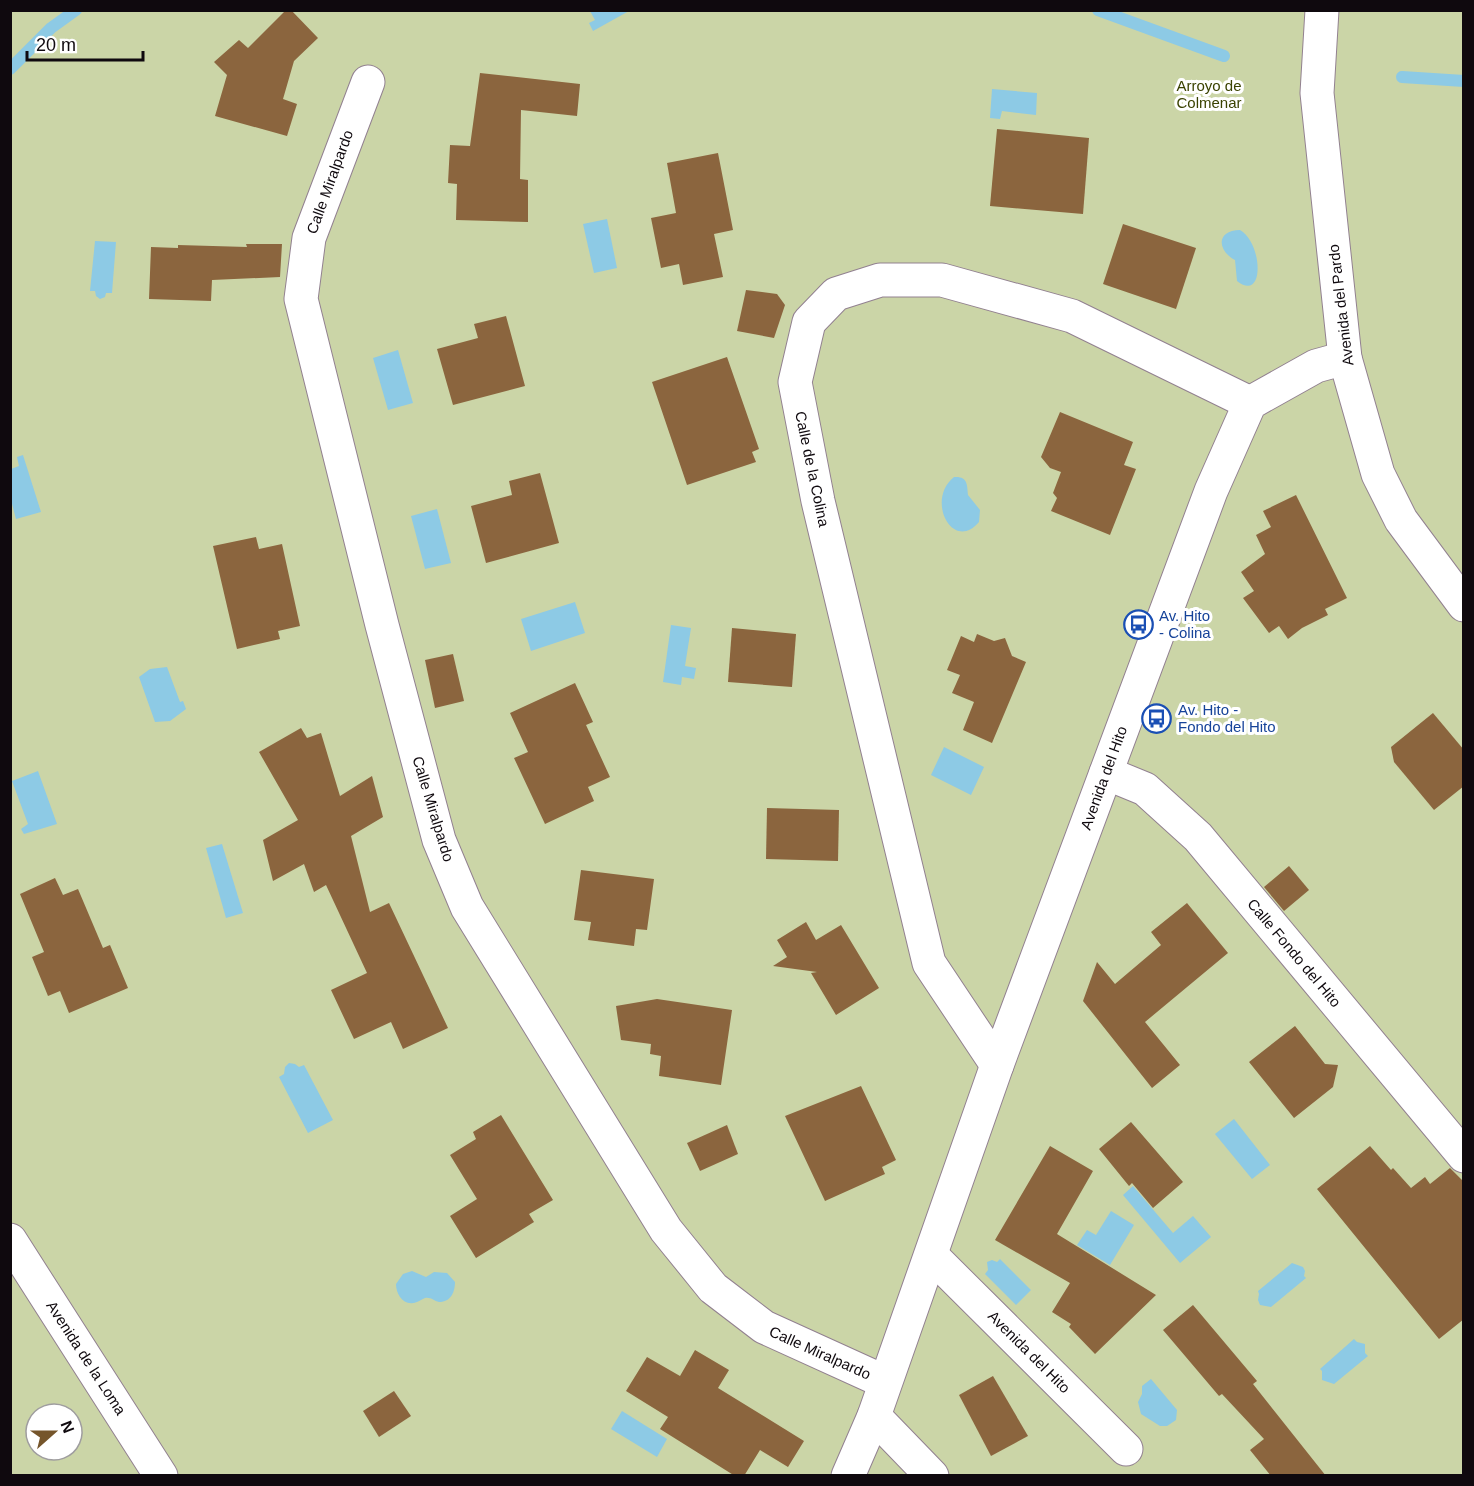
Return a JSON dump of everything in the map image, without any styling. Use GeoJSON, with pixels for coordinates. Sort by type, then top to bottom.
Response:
{"type":"FeatureCollection","features":[{"type":"Feature","properties":{"kind":"street","name":"Avenida del Pardo"},"geometry":{"type":"LineString","coordinates":[[1323,10],[1317,93],[1345,358],[1378,474],[1401,520],[1464,605]]}},
{"type":"Feature","properties":{"kind":"street","name":"Calle Miralpardo"},"geometry":{"type":"LineString","coordinates":[[368,82],[309,238],[301,300],[382,625],[443,850],[466,907],[666,1230],[713,1288],[764,1328],[885,1382]]}},
{"type":"Feature","properties":{"kind":"street","name":"Calle de la Colina"},"geometry":{"type":"LineString","coordinates":[[997,1065],[929,963],[818,501],[797,393],[795,382],[809,322],[836,294],[880,280],[942,280],[1072,316],[1250,403]]}},
{"type":"Feature","properties":{"kind":"street"},"geometry":{"type":"LineString","coordinates":[[1250,403],[1316,366],[1345,358]]}},
{"type":"Feature","properties":{"kind":"street","name":"Avenida del Hito"},"geometry":{"type":"LineString","coordinates":[[848,1476],[874,1416],[932,1256],[997,1065],[1207,501],[1250,403]]}},
{"type":"Feature","properties":{"kind":"street","name":"Calle Fondo del Hito"},"geometry":{"type":"LineString","coordinates":[[1106,773],[1145,789],[1198,837],[1464,1156]]}},
{"type":"Feature","properties":{"kind":"street","name":"Avenida de la Loma"},"geometry":{"type":"LineString","coordinates":[[10,1240],[160,1476]]}},
{"type":"Feature","properties":{"kind":"street","name":"Avenida del Hito"},"geometry":{"type":"LineString","coordinates":[[932,1256],[1126,1449]]}},
{"type":"Feature","properties":{"kind":"street"},"geometry":{"type":"LineString","coordinates":[[874,1416],[932,1476]]}},
{"type":"Feature","properties":{"kind":"green space","name":"Arroyo de Colmenar"},"geometry":{"type":"Polygon","coordinates":[[[10,11],[1463,11],[1463,1475],[11,1475],[10,11]]]}},
{"type":"Feature","properties":{"kind":"water"},"geometry":{"type":"Polygon","coordinates":[[[590,11],[629,11],[593,31],[589,23],[595,20],[590,11]]]}},
{"type":"Feature","properties":{"kind":"water"},"geometry":{"type":"Polygon","coordinates":[[[992,89],[1037,93],[1036,115],[1002,111],[1000,119],[990,118],[992,89]]]}},
{"type":"Feature","properties":{"kind":"water"},"geometry":{"type":"Polygon","coordinates":[[[607,219],[617,268],[594,273],[583,224],[607,219]]]}},
{"type":"Feature","properties":{"kind":"water"},"geometry":{"type":"Polygon","coordinates":[[[1240,230],[1248,237],[1257,258],[1256,278],[1253,284],[1246,286],[1237,281],[1235,260],[1222,246],[1223,237],[1227,233],[1240,230]]]}},
{"type":"Feature","properties":{"kind":"water"},"geometry":{"type":"Polygon","coordinates":[[[95,241],[116,242],[112,293],[106,293],[105,297],[100,299],[96,296],[95,291],[90,291],[95,241]]]}},
{"type":"Feature","properties":{"kind":"water"},"geometry":{"type":"Polygon","coordinates":[[[398,350],[413,403],[388,410],[373,358],[398,350]]]}},
{"type":"Feature","properties":{"kind":"water"},"geometry":{"type":"Polygon","coordinates":[[[23,455],[41,512],[16,519],[11,500],[11,469],[19,466],[17,457],[23,455]]]}},
{"type":"Feature","properties":{"kind":"water"},"geometry":{"type":"Polygon","coordinates":[[[954,477],[964,480],[968,495],[980,510],[979,522],[969,530],[960,531],[952,527],[942,510],[942,498],[946,487],[954,477]]]}},
{"type":"Feature","properties":{"kind":"water"},"geometry":{"type":"Polygon","coordinates":[[[437,509],[451,563],[425,569],[411,516],[437,509]]]}},
{"type":"Feature","properties":{"kind":"water"},"geometry":{"type":"Polygon","coordinates":[[[575,602],[585,633],[531,651],[521,619],[575,602]]]}},
{"type":"Feature","properties":{"kind":"water"},"geometry":{"type":"Polygon","coordinates":[[[671,625],[691,628],[685,666],[696,668],[694,679],[682,677],[681,685],[663,682],[671,625]]]}},
{"type":"Feature","properties":{"kind":"water"},"geometry":{"type":"Polygon","coordinates":[[[167,667],[180,702],[183,701],[186,709],[170,721],[155,722],[139,677],[150,669],[167,667]]]}},
{"type":"Feature","properties":{"kind":"water"},"geometry":{"type":"Polygon","coordinates":[[[944,747],[984,767],[971,795],[931,775],[944,747]]]}},
{"type":"Feature","properties":{"kind":"water"},"geometry":{"type":"Polygon","coordinates":[[[38,771],[57,824],[24,834],[21,829],[28,824],[12,781],[38,771]]]}},
{"type":"Feature","properties":{"kind":"water"},"geometry":{"type":"Polygon","coordinates":[[[222,844],[243,913],[226,918],[206,848],[222,844]]]}},
{"type":"Feature","properties":{"kind":"water"},"geometry":{"type":"Polygon","coordinates":[[[289,1063],[299,1067],[304,1065],[333,1120],[308,1133],[279,1077],[284,1074],[285,1067],[289,1063]]]}},
{"type":"Feature","properties":{"kind":"water"},"geometry":{"type":"Polygon","coordinates":[[[1234,1119],[1270,1165],[1252,1179],[1215,1134],[1234,1119]]]}},
{"type":"Feature","properties":{"kind":"water"},"geometry":{"type":"Polygon","coordinates":[[[1133,1186],[1173,1233],[1193,1216],[1211,1237],[1180,1263],[1123,1195],[1133,1186]]]}},
{"type":"Feature","properties":{"kind":"water"},"geometry":{"type":"Polygon","coordinates":[[[1111,1211],[1134,1225],[1110,1265],[1077,1245],[1087,1230],[1096,1235],[1111,1211]]]}},
{"type":"Feature","properties":{"kind":"water"},"geometry":{"type":"Polygon","coordinates":[[[1000,1259],[1031,1290],[1016,1305],[985,1274],[988,1270],[987,1262],[992,1260],[997,1262],[1000,1259]]]}},
{"type":"Feature","properties":{"kind":"water"},"geometry":{"type":"Polygon","coordinates":[[[1292,1263],[1303,1267],[1306,1278],[1271,1307],[1260,1305],[1258,1291],[1292,1263]]]}},
{"type":"Feature","properties":{"kind":"water"},"geometry":{"type":"Polygon","coordinates":[[[412,1271],[426,1277],[434,1272],[447,1273],[455,1282],[451,1296],[443,1302],[425,1298],[418,1302],[408,1303],[399,1296],[396,1284],[403,1274],[412,1271]]]}},
{"type":"Feature","properties":{"kind":"water"},"geometry":{"type":"Polygon","coordinates":[[[1354,1339],[1365,1344],[1365,1353],[1368,1356],[1334,1384],[1322,1380],[1320,1369],[1354,1339]]]}},
{"type":"Feature","properties":{"kind":"water"},"geometry":{"type":"Polygon","coordinates":[[[1151,1379],[1177,1410],[1176,1420],[1167,1426],[1160,1426],[1141,1414],[1138,1402],[1142,1394],[1142,1386],[1151,1379]]]}},
{"type":"Feature","properties":{"kind":"water"},"geometry":{"type":"Polygon","coordinates":[[[622,1411],[667,1439],[657,1457],[611,1429],[622,1411]]]}},
{"type":"Feature","properties":{"kind":"building"},"geometry":{"type":"Polygon","coordinates":[[[286,10],[291,10],[318,38],[294,61],[283,99],[297,104],[287,136],[215,116],[227,75],[214,62],[239,40],[248,48],[286,10]]]}},
{"type":"Feature","properties":{"kind":"building"},"geometry":{"type":"Polygon","coordinates":[[[480,73],[580,84],[577,116],[521,110],[520,179],[528,180],[528,222],[456,220],[457,184],[448,183],[450,145],[470,146],[480,73]]]}},
{"type":"Feature","properties":{"kind":"building"},"geometry":{"type":"Polygon","coordinates":[[[997,129],[1089,138],[1083,214],[990,206],[997,129]]]}},
{"type":"Feature","properties":{"kind":"building"},"geometry":{"type":"Polygon","coordinates":[[[718,153],[733,230],[714,234],[723,277],[683,285],[679,264],[661,268],[651,218],[676,213],[667,163],[718,153]]]}},
{"type":"Feature","properties":{"kind":"building"},"geometry":{"type":"Polygon","coordinates":[[[1123,224],[1196,248],[1176,309],[1103,284],[1123,224]]]}},
{"type":"Feature","properties":{"kind":"building"},"geometry":{"type":"Polygon","coordinates":[[[246,244],[282,244],[280,277],[212,280],[211,301],[149,299],[151,247],[178,248],[178,245],[247,247],[246,244]]]}},
{"type":"Feature","properties":{"kind":"building"},"geometry":{"type":"Polygon","coordinates":[[[746,290],[777,294],[785,305],[774,338],[737,331],[746,290]]]}},
{"type":"Feature","properties":{"kind":"building"},"geometry":{"type":"Polygon","coordinates":[[[506,316],[525,386],[453,405],[437,349],[478,338],[474,324],[506,316]]]}},
{"type":"Feature","properties":{"kind":"building"},"geometry":{"type":"Polygon","coordinates":[[[727,357],[759,449],[752,452],[756,462],[687,485],[652,382],[727,357]]]}},
{"type":"Feature","properties":{"kind":"building"},"geometry":{"type":"Polygon","coordinates":[[[1060,412],[1133,442],[1124,465],[1136,469],[1110,535],[1051,511],[1057,498],[1053,493],[1061,472],[1050,468],[1041,457],[1060,412]]]}},
{"type":"Feature","properties":{"kind":"building"},"geometry":{"type":"Polygon","coordinates":[[[540,473],[559,543],[486,563],[471,506],[512,495],[509,481],[540,473]]]}},
{"type":"Feature","properties":{"kind":"building"},"geometry":{"type":"Polygon","coordinates":[[[1296,495],[1347,598],[1325,609],[1328,615],[1302,628],[1288,639],[1279,626],[1269,633],[1243,598],[1254,591],[1241,572],[1265,554],[1256,535],[1271,527],[1263,511],[1296,495]]]}},
{"type":"Feature","properties":{"kind":"building"},"geometry":{"type":"Polygon","coordinates":[[[256,537],[259,549],[282,544],[300,626],[278,631],[280,639],[237,649],[213,546],[256,537]]]}},
{"type":"Feature","properties":{"kind":"building"},"geometry":{"type":"Polygon","coordinates":[[[732,628],[796,634],[792,687],[728,682],[732,628]]]}},
{"type":"Feature","properties":{"kind":"building"},"geometry":{"type":"Polygon","coordinates":[[[977,634],[994,641],[1005,638],[1012,656],[1026,662],[992,743],[963,730],[974,702],[952,693],[960,675],[947,670],[961,636],[974,642],[977,634]]]}},
{"type":"Feature","properties":{"kind":"building"},"geometry":{"type":"Polygon","coordinates":[[[453,654],[464,701],[435,708],[425,660],[453,654]]]}},
{"type":"Feature","properties":{"kind":"building"},"geometry":{"type":"Polygon","coordinates":[[[575,683],[593,722],[586,725],[610,777],[588,787],[594,801],[545,824],[514,758],[528,752],[510,713],[575,683]]]}},
{"type":"Feature","properties":{"kind":"building"},"geometry":{"type":"Polygon","coordinates":[[[1433,713],[1464,750],[1464,786],[1434,810],[1394,762],[1391,747],[1433,713]]]}},
{"type":"Feature","properties":{"kind":"building"},"geometry":{"type":"Polygon","coordinates":[[[301,728],[307,738],[321,733],[340,796],[372,776],[383,817],[351,836],[370,912],[389,903],[448,1028],[403,1049],[391,1022],[354,1039],[331,990],[367,973],[326,885],[314,892],[304,864],[273,881],[263,840],[298,820],[259,752],[301,728]]]}},
{"type":"Feature","properties":{"kind":"building"},"geometry":{"type":"Polygon","coordinates":[[[767,808],[839,810],[838,861],[766,859],[767,808]]]}},
{"type":"Feature","properties":{"kind":"building"},"geometry":{"type":"Polygon","coordinates":[[[1289,866],[1309,890],[1284,911],[1264,887],[1289,866]]]}},
{"type":"Feature","properties":{"kind":"building"},"geometry":{"type":"Polygon","coordinates":[[[581,870],[654,879],[647,930],[636,929],[634,946],[588,940],[591,922],[574,920],[581,870]]]}},
{"type":"Feature","properties":{"kind":"building"},"geometry":{"type":"Polygon","coordinates":[[[55,878],[63,895],[78,889],[103,948],[110,945],[128,988],[69,1013],[60,991],[48,996],[32,957],[44,952],[20,894],[55,878]]]}},
{"type":"Feature","properties":{"kind":"building"},"geometry":{"type":"Polygon","coordinates":[[[1187,903],[1228,953],[1145,1022],[1180,1065],[1152,1088],[1083,1001],[1097,962],[1115,984],[1161,945],[1151,932],[1187,903]]]}},
{"type":"Feature","properties":{"kind":"building"},"geometry":{"type":"Polygon","coordinates":[[[806,922],[816,940],[841,925],[879,988],[836,1015],[811,973],[817,972],[773,966],[787,957],[777,940],[806,922]]]}},
{"type":"Feature","properties":{"kind":"building"},"geometry":{"type":"Polygon","coordinates":[[[657,999],[732,1010],[721,1085],[659,1076],[661,1056],[650,1054],[651,1044],[621,1040],[616,1006],[657,999]]]}},
{"type":"Feature","properties":{"kind":"building"},"geometry":{"type":"Polygon","coordinates":[[[1295,1026],[1325,1064],[1338,1065],[1333,1087],[1294,1118],[1249,1062],[1295,1026]]]}},
{"type":"Feature","properties":{"kind":"building"},"geometry":{"type":"Polygon","coordinates":[[[861,1086],[896,1160],[882,1167],[885,1174],[825,1201],[785,1116],[861,1086]]]}},
{"type":"Feature","properties":{"kind":"building"},"geometry":{"type":"Polygon","coordinates":[[[501,1115],[553,1200],[529,1214],[534,1222],[476,1258],[450,1216],[477,1199],[450,1155],[476,1139],[473,1132],[501,1115]]]}},
{"type":"Feature","properties":{"kind":"building"},"geometry":{"type":"Polygon","coordinates":[[[1131,1122],[1183,1182],[1153,1208],[1132,1183],[1129,1186],[1099,1149],[1131,1122]]]}},
{"type":"Feature","properties":{"kind":"building"},"geometry":{"type":"Polygon","coordinates":[[[727,1125],[738,1154],[700,1171],[687,1143],[727,1125]]]}},
{"type":"Feature","properties":{"kind":"building"},"geometry":{"type":"Polygon","coordinates":[[[1050,1146],[1093,1171],[1057,1234],[1156,1295],[1095,1354],[1069,1327],[1071,1324],[1052,1312],[1070,1283],[995,1240],[1050,1146]]]}},
{"type":"Feature","properties":{"kind":"building"},"geometry":{"type":"Polygon","coordinates":[[[1370,1146],[1411,1188],[1425,1177],[1430,1184],[1450,1168],[1464,1182],[1464,1319],[1439,1339],[1317,1189],[1370,1146]]]}},
{"type":"Feature","properties":{"kind":"building"},"geometry":{"type":"Polygon","coordinates":[[[1193,1305],[1257,1381],[1253,1384],[1326,1476],[1271,1476],[1250,1450],[1264,1439],[1222,1394],[1219,1396],[1163,1330],[1193,1305]]]}},
{"type":"Feature","properties":{"kind":"building"},"geometry":{"type":"Polygon","coordinates":[[[695,1350],[729,1370],[718,1388],[804,1441],[788,1467],[760,1450],[744,1476],[735,1476],[660,1429],[668,1417],[626,1391],[647,1357],[680,1376],[695,1350]]]}},
{"type":"Feature","properties":{"kind":"building"},"geometry":{"type":"Polygon","coordinates":[[[993,1376],[1028,1436],[991,1456],[959,1395],[993,1376]]]}},
{"type":"Feature","properties":{"kind":"building"},"geometry":{"type":"Polygon","coordinates":[[[394,1391],[411,1416],[379,1437],[363,1411],[394,1391]]]}},
{"type":"Feature","properties":{"kind":"waterway"},"geometry":{"type":"LineString","coordinates":[[10,69],[51,28],[76,10]]}},
{"type":"Feature","properties":{"kind":"waterway"},"geometry":{"type":"LineString","coordinates":[[1098,10],[1224,56]]}},
{"type":"Feature","properties":{"kind":"waterway"},"geometry":{"type":"LineString","coordinates":[[1402,77],[1464,81]]}},
{"type":"Feature","properties":{"kind":"place","name":"Av. Hito - Colina"},"geometry":{"type":"Point","coordinates":[1138,625]}},
{"type":"Feature","properties":{"kind":"place","name":"Av. Hito - Fondo del Hito"},"geometry":{"type":"Point","coordinates":[1157,719]}}]}
